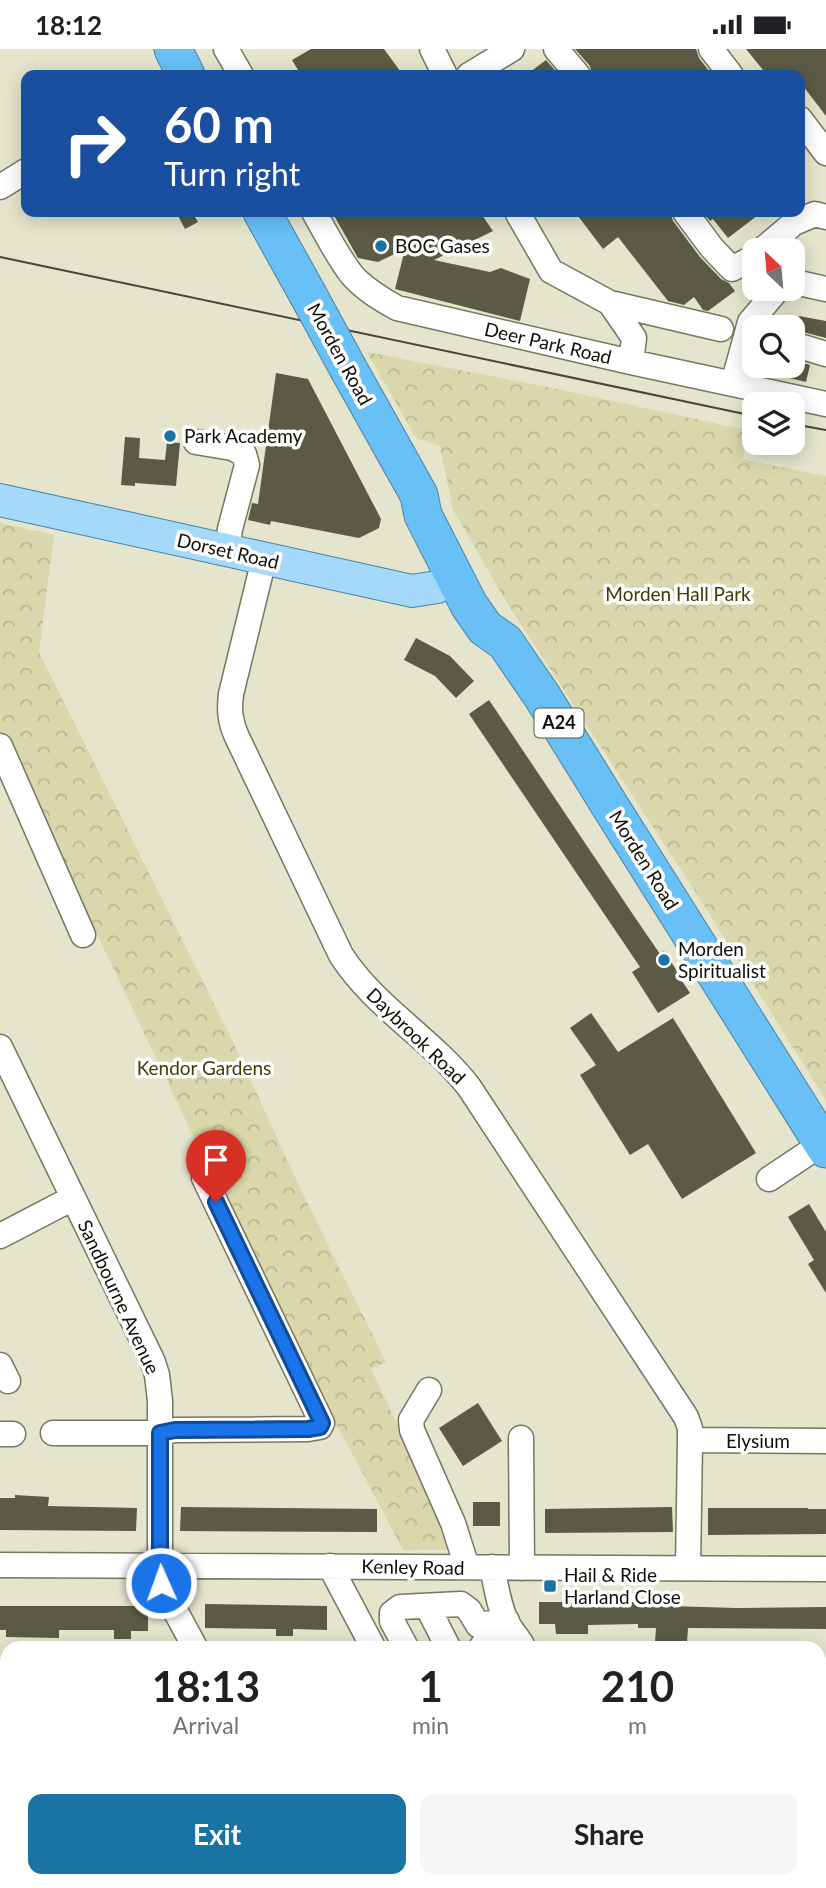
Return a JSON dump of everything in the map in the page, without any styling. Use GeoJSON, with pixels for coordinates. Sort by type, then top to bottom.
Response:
{"type":"FeatureCollection","features":[{"type":"Feature","properties":{"kind":"highway"},"geometry":{"type":"LineString","coordinates":[[173,49],[184,70]]}},
{"type":"Feature","properties":{"kind":"highway","name":"Morden Road"},"geometry":{"type":"LineString","coordinates":[[265,217],[419,495],[423,515],[469,605],[485,628],[505,642]]}},
{"type":"Feature","properties":{"kind":"highway","name":"Morden Road"},"geometry":{"type":"LineString","coordinates":[[419,495],[437,509],[499,621],[505,642],[542,695],[824,1146]]}},
{"type":"Feature","properties":{"kind":"main road","name":"Dorset Road"},"geometry":{"type":"LineString","coordinates":[[0,500],[412,591],[437,587],[455,578]]}},
{"type":"Feature","properties":{"kind":"street"},"geometry":{"type":"LineString","coordinates":[[226,49],[238,70]]}},
{"type":"Feature","properties":{"kind":"street"},"geometry":{"type":"LineString","coordinates":[[432,49],[442,70]]}},
{"type":"Feature","properties":{"kind":"street"},"geometry":{"type":"LineString","coordinates":[[477,70],[512,49]]}},
{"type":"Feature","properties":{"kind":"street"},"geometry":{"type":"LineString","coordinates":[[556,49],[574,70]]}},
{"type":"Feature","properties":{"kind":"street"},"geometry":{"type":"LineString","coordinates":[[711,49],[727,70]]}},
{"type":"Feature","properties":{"kind":"street"},"geometry":{"type":"LineString","coordinates":[[805,126],[826,153]]}},
{"type":"Feature","properties":{"kind":"street"},"geometry":{"type":"LineString","coordinates":[[0,187],[21,174]]}},
{"type":"Feature","properties":{"kind":"street"},"geometry":{"type":"LineString","coordinates":[[776,238],[794,223],[815,214],[826,217]]}},
{"type":"Feature","properties":{"kind":"street","name":"Deer Park Road"},"geometry":{"type":"LineString","coordinates":[[317,217],[353,276],[397,308],[826,404]]}},
{"type":"Feature","properties":{"kind":"street"},"geometry":{"type":"LineString","coordinates":[[520,217],[551,271],[610,303],[721,329]]}},
{"type":"Feature","properties":{"kind":"street"},"geometry":{"type":"LineString","coordinates":[[689,217],[732,269],[742,264]]}},
{"type":"Feature","properties":{"kind":"street"},"geometry":{"type":"LineString","coordinates":[[805,284],[826,289]]}},
{"type":"Feature","properties":{"kind":"street"},"geometry":{"type":"LineString","coordinates":[[733,384],[750,322],[768,301]]}},
{"type":"Feature","properties":{"kind":"street"},"geometry":{"type":"LineString","coordinates":[[610,303],[634,338],[631,362]]}},
{"type":"Feature","properties":{"kind":"street"},"geometry":{"type":"LineString","coordinates":[[805,348],[826,354]]}},
{"type":"Feature","properties":{"kind":"street"},"geometry":{"type":"LineString","coordinates":[[197,442],[232,448],[244,454],[247,465],[227,551]]}},
{"type":"Feature","properties":{"kind":"street","name":"Daybrook Road"},"geometry":{"type":"LineString","coordinates":[[264,559],[231,695],[231,723],[341,955],[354,975],[453,1068],[469,1087],[686,1417],[690,1428],[688,1568]]}},
{"type":"Feature","properties":{"kind":"street"},"geometry":{"type":"LineString","coordinates":[[0,746],[7,781],[83,935]]}},
{"type":"Feature","properties":{"kind":"street","name":"Sandbourne Avenue"},"geometry":{"type":"LineString","coordinates":[[0,1047],[158,1375],[160,1575],[164,1590],[192,1641]]}},
{"type":"Feature","properties":{"kind":"street"},"geometry":{"type":"LineString","coordinates":[[769,1179],[824,1146]]}},
{"type":"Feature","properties":{"kind":"street"},"geometry":{"type":"LineString","coordinates":[[53,1433],[160,1433],[175,1430],[320,1427],[322,1423],[204,1178]]}},
{"type":"Feature","properties":{"kind":"street"},"geometry":{"type":"LineString","coordinates":[[0,1236],[73,1198]]}},
{"type":"Feature","properties":{"kind":"street"},"geometry":{"type":"LineString","coordinates":[[429,1389],[411,1420],[412,1430],[453,1523],[467,1567]]}},
{"type":"Feature","properties":{"kind":"street"},"geometry":{"type":"LineString","coordinates":[[521,1437],[522,1568]]}},
{"type":"Feature","properties":{"kind":"street","name":"Elysium"},"geometry":{"type":"LineString","coordinates":[[690,1440],[826,1441]]}},
{"type":"Feature","properties":{"kind":"street","name":"Kenley Road"},"geometry":{"type":"LineString","coordinates":[[0,1565],[826,1569]]}},
{"type":"Feature","properties":{"kind":"street"},"geometry":{"type":"LineString","coordinates":[[330,1566],[370,1641]]}},
{"type":"Feature","properties":{"kind":"street"},"geometry":{"type":"LineString","coordinates":[[492,1567],[514,1633]]}},
{"type":"Feature","properties":{"kind":"street"},"geometry":{"type":"LineString","coordinates":[[403,1641],[392,1621],[393,1613],[400,1607],[461,1604],[469,1610],[478,1625],[514,1633]]}},
{"type":"Feature","properties":{"kind":"street"},"geometry":{"type":"LineString","coordinates":[[427,1606],[445,1641]]}},
{"type":"Feature","properties":{"kind":"street"},"geometry":{"type":"LineString","coordinates":[[486,1641],[488,1638],[514,1633]]}},
{"type":"Feature","properties":{"kind":"green space","name":"Morden Hall Park"},"geometry":{"type":"Polygon","coordinates":[[[367,352],[742,429],[743,459],[826,476],[826,1100],[693,888],[507,603],[453,510],[440,446],[416,438],[367,352]]]}},
{"type":"Feature","properties":{"kind":"green space","name":"Kendor Gardens"},"geometry":{"type":"Polygon","coordinates":[[[0,523],[54,535],[39,652],[233,1042],[300,1188],[386,1362],[371,1369],[457,1550],[403,1550],[328,1412],[0,731],[0,523]]]}},
{"type":"Feature","properties":{"kind":"building"},"geometry":{"type":"Polygon","coordinates":[[[311,49],[384,49],[399,70],[298,70],[292,60],[311,49]]]}},
{"type":"Feature","properties":{"kind":"building"},"geometry":{"type":"Polygon","coordinates":[[[575,49],[696,49],[708,70],[591,70],[575,49]]]}},
{"type":"Feature","properties":{"kind":"building"},"geometry":{"type":"Polygon","coordinates":[[[746,49],[826,49],[826,116],[805,89],[805,70],[763,70],[746,49]]]}},
{"type":"Feature","properties":{"kind":"building"},"geometry":{"type":"Polygon","coordinates":[[[546,60],[555,70],[533,70],[546,60]]]}},
{"type":"Feature","properties":{"kind":"building"},"geometry":{"type":"Polygon","coordinates":[[[179,217],[195,217],[198,222],[185,229],[179,217]]]}},
{"type":"Feature","properties":{"kind":"building"},"geometry":{"type":"Polygon","coordinates":[[[335,217],[483,217],[493,231],[434,260],[490,272],[501,268],[530,279],[520,321],[395,289],[405,249],[378,262],[358,258],[335,217]]]}},
{"type":"Feature","properties":{"kind":"building"},"geometry":{"type":"Polygon","coordinates":[[[579,217],[672,217],[700,257],[735,291],[708,311],[703,310],[694,297],[684,305],[668,301],[618,237],[603,249],[579,217]]]}},
{"type":"Feature","properties":{"kind":"building"},"geometry":{"type":"Polygon","coordinates":[[[707,217],[755,217],[728,238],[713,219],[710,221],[707,217]]]}},
{"type":"Feature","properties":{"kind":"building"},"geometry":{"type":"Polygon","coordinates":[[[805,317],[826,321],[826,338],[805,332],[805,317]]]}},
{"type":"Feature","properties":{"kind":"building"},"geometry":{"type":"Polygon","coordinates":[[[805,364],[810,365],[806,382],[789,378],[805,378],[805,364]]]}},
{"type":"Feature","properties":{"kind":"building"},"geometry":{"type":"Polygon","coordinates":[[[276,373],[308,379],[381,519],[379,528],[359,538],[271,521],[270,525],[248,520],[252,503],[258,504],[276,373]]]}},
{"type":"Feature","properties":{"kind":"building"},"geometry":{"type":"Polygon","coordinates":[[[125,437],[140,438],[139,458],[165,460],[167,442],[180,443],[176,486],[135,483],[135,486],[121,485],[125,437]]]}},
{"type":"Feature","properties":{"kind":"building"},"geometry":{"type":"Polygon","coordinates":[[[416,638],[450,656],[474,681],[456,698],[435,676],[404,660],[416,638]]]}},
{"type":"Feature","properties":{"kind":"building"},"geometry":{"type":"Polygon","coordinates":[[[489,700],[660,954],[664,951],[690,993],[658,1013],[632,972],[640,967],[469,714],[489,700]]]}},
{"type":"Feature","properties":{"kind":"building"},"geometry":{"type":"Polygon","coordinates":[[[591,1013],[618,1052],[673,1018],[756,1153],[682,1199],[648,1144],[630,1155],[580,1075],[596,1065],[570,1028],[591,1013]]]}},
{"type":"Feature","properties":{"kind":"building"},"geometry":{"type":"Polygon","coordinates":[[[809,1204],[826,1232],[826,1293],[808,1264],[814,1260],[788,1217],[809,1204]]]}},
{"type":"Feature","properties":{"kind":"building"},"geometry":{"type":"Polygon","coordinates":[[[478,1403],[502,1441],[463,1466],[439,1428],[478,1403]]]}},
{"type":"Feature","properties":{"kind":"building"},"geometry":{"type":"Polygon","coordinates":[[[15,1495],[49,1497],[48,1506],[137,1508],[136,1531],[0,1530],[0,1498],[15,1498],[15,1495]]]}},
{"type":"Feature","properties":{"kind":"building"},"geometry":{"type":"Polygon","coordinates":[[[473,1502],[500,1502],[500,1526],[473,1526],[473,1502]]]}},
{"type":"Feature","properties":{"kind":"building"},"geometry":{"type":"Polygon","coordinates":[[[181,1507],[377,1509],[377,1532],[180,1531],[181,1507]]]}},
{"type":"Feature","properties":{"kind":"building"},"geometry":{"type":"Polygon","coordinates":[[[672,1507],[673,1532],[545,1533],[545,1509],[672,1507]]]}},
{"type":"Feature","properties":{"kind":"building"},"geometry":{"type":"Polygon","coordinates":[[[708,1508],[826,1509],[826,1534],[708,1535],[708,1508]]]}},
{"type":"Feature","properties":{"kind":"building"},"geometry":{"type":"Polygon","coordinates":[[[539,1602],[636,1602],[636,1605],[736,1608],[826,1607],[826,1629],[688,1628],[687,1641],[655,1641],[656,1628],[638,1628],[638,1624],[588,1625],[588,1634],[556,1634],[555,1624],[539,1624],[539,1602]]]}},
{"type":"Feature","properties":{"kind":"building"},"geometry":{"type":"Polygon","coordinates":[[[205,1604],[327,1606],[327,1630],[293,1629],[293,1636],[276,1636],[276,1629],[205,1628],[205,1604]]]}},
{"type":"Feature","properties":{"kind":"building"},"geometry":{"type":"Polygon","coordinates":[[[0,1606],[148,1606],[148,1631],[131,1631],[131,1639],[114,1639],[114,1630],[59,1630],[59,1638],[6,1637],[6,1630],[0,1630],[0,1606]]]}},
{"type":"Feature","properties":{"kind":"tram line"},"geometry":{"type":"LineString","coordinates":[[0,257],[742,413]]}},
{"type":"Feature","properties":{"kind":"tram line"},"geometry":{"type":"LineString","coordinates":[[805,426],[826,430]]}},
{"type":"Feature","properties":{"kind":"place","name":"BOC Gases"},"geometry":{"type":"Point","coordinates":[381,246]}},
{"type":"Feature","properties":{"kind":"place","name":"Park Academy"},"geometry":{"type":"Point","coordinates":[170,436]}},
{"type":"Feature","properties":{"kind":"place","name":"Morden Spiritualist"},"geometry":{"type":"Point","coordinates":[664,960]}},
{"type":"Feature","properties":{"kind":"place","name":"Hail & Ride Harland Close"},"geometry":{"type":"Point","coordinates":[550,1586]}},
{"type":"Feature","properties":{"kind":"route"},"geometry":{"type":"LineString","coordinates":[[161,1583],[160,1433],[175,1430],[308,1429],[320,1427],[322,1423],[216,1202]]}}]}
